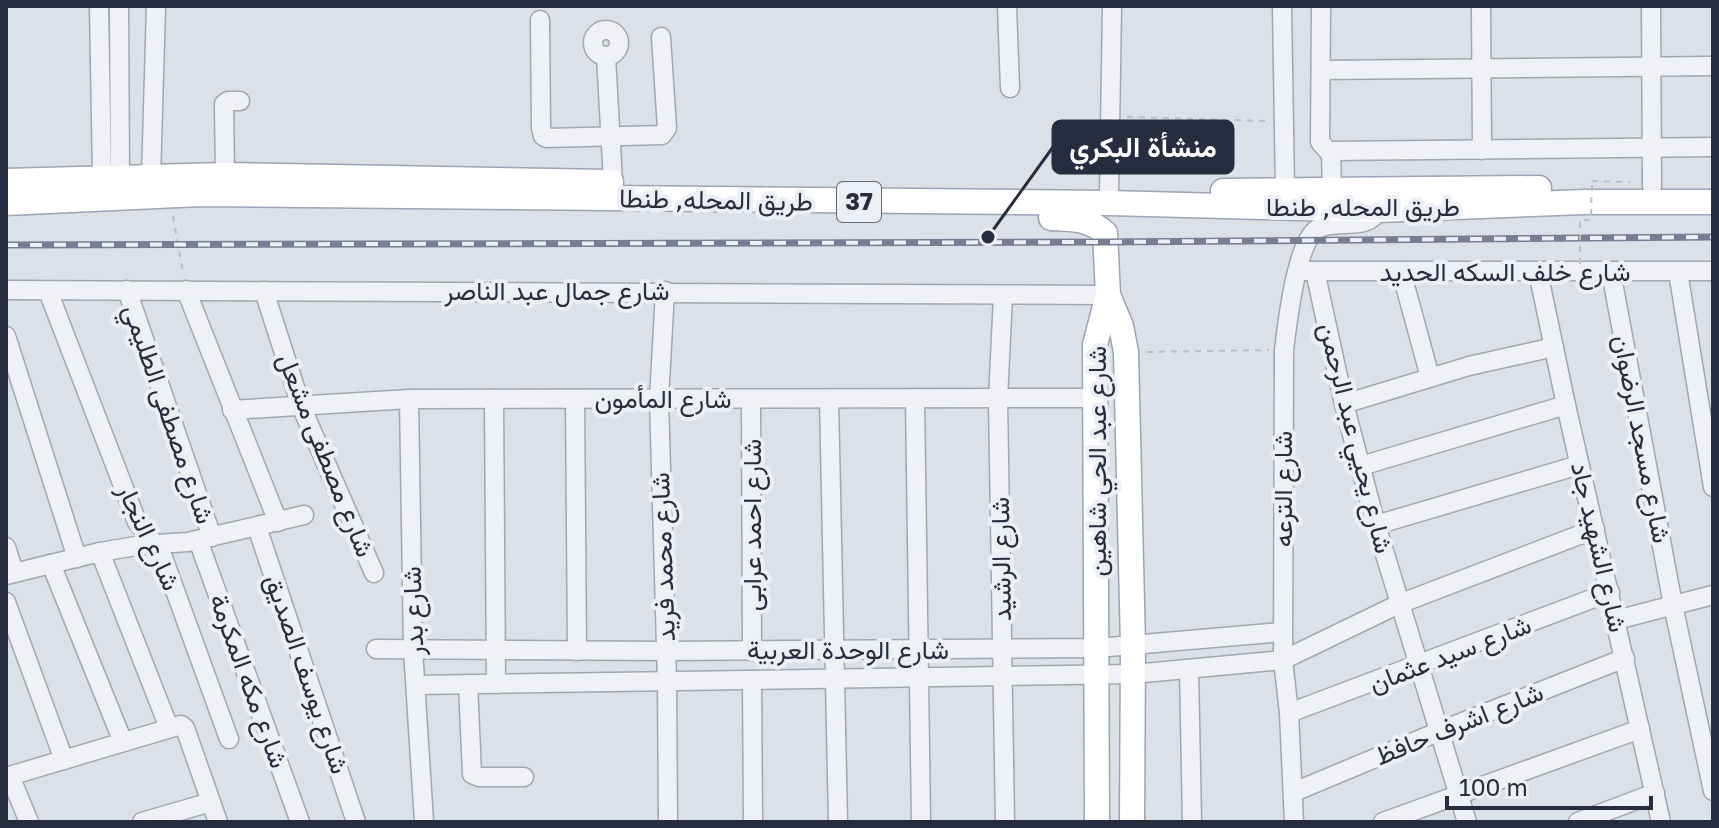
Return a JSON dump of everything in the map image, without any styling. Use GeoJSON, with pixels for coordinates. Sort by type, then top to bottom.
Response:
{"type":"FeatureCollection","features":[{"type":"Feature","properties":{"kind":"main road","name":"طريق المحله, طنطا"},"geometry":{"type":"LineString","coordinates":[[6,181],[225,175],[1109,191],[1713,186]]}},
{"type":"Feature","properties":{"kind":"main road","name":"طريق المحله, طنطا"},"geometry":{"type":"LineString","coordinates":[[6,203],[168,195],[1109,203],[1378,210],[1585,202],[1713,202]]}},
{"type":"Feature","properties":{"kind":"main road"},"geometry":{"type":"LineString","coordinates":[[995,203],[997,210],[1006,215],[1085,220],[1098,226],[1105,233],[1108,295]]}},
{"type":"Feature","properties":{"kind":"main road","name":"شارع عبد الحي شاهين"},"geometry":{"type":"LineString","coordinates":[[1108,295],[1121,326],[1126,352],[1133,646],[1132,822]]}},
{"type":"Feature","properties":{"kind":"main road","name":"شارع عبد الحي شاهين"},"geometry":{"type":"LineString","coordinates":[[1097,822],[1095,345],[1108,295]]}},
{"type":"Feature","properties":{"kind":"street"},"geometry":{"type":"LineString","coordinates":[[99,6],[111,179]]}},
{"type":"Feature","properties":{"kind":"street"},"geometry":{"type":"LineString","coordinates":[[111,179],[119,6]]}},
{"type":"Feature","properties":{"kind":"street"},"geometry":{"type":"LineString","coordinates":[[151,178],[156,6]]}},
{"type":"Feature","properties":{"kind":"street"},"geometry":{"type":"LineString","coordinates":[[1007,6],[1010,88]]}},
{"type":"Feature","properties":{"kind":"street"},"geometry":{"type":"LineString","coordinates":[[1109,191],[1112,6]]}},
{"type":"Feature","properties":{"kind":"street"},"geometry":{"type":"LineString","coordinates":[[1282,6],[1285,191]]}},
{"type":"Feature","properties":{"kind":"street"},"geometry":{"type":"LineString","coordinates":[[1321,6],[1320,142],[1331,152],[1713,147]]}},
{"type":"Feature","properties":{"kind":"street"},"geometry":{"type":"LineString","coordinates":[[1481,6],[1482,150]]}},
{"type":"Feature","properties":{"kind":"street"},"geometry":{"type":"LineString","coordinates":[[1651,6],[1652,187]]}},
{"type":"Feature","properties":{"kind":"street"},"geometry":{"type":"LineString","coordinates":[[540,20],[541,133],[551,138],[658,136],[666,132],[661,37]]}},
{"type":"Feature","properties":{"kind":"street"},"geometry":{"type":"LineString","coordinates":[[606,56],[613,182]]}},
{"type":"Feature","properties":{"kind":"street"},"geometry":{"type":"LineString","coordinates":[[1321,70],[1713,66]]}},
{"type":"Feature","properties":{"kind":"street"},"geometry":{"type":"LineString","coordinates":[[225,175],[224,104],[240,101]]}},
{"type":"Feature","properties":{"kind":"street"},"geometry":{"type":"LineString","coordinates":[[1331,152],[1332,190]]}},
{"type":"Feature","properties":{"kind":"street","name":"شارع الترعه"},"geometry":{"type":"LineString","coordinates":[[1294,822],[1282,632],[1284,350],[1289,306],[1306,271],[1308,242],[1315,231],[1325,226],[1368,221],[1376,216],[1378,210]]}},
{"type":"Feature","properties":{"kind":"street","name":"شارع خلف السكه الحديد"},"geometry":{"type":"LineString","coordinates":[[1306,271],[1713,271]]}},
{"type":"Feature","properties":{"kind":"street","name":"شارع يحيي عبد الرحمن"},"geometry":{"type":"LineString","coordinates":[[1306,271],[1399,604],[1467,822]]}},
{"type":"Feature","properties":{"kind":"street"},"geometry":{"type":"LineString","coordinates":[[1401,271],[1430,377]]}},
{"type":"Feature","properties":{"kind":"street","name":"شارع الشهيد جاد"},"geometry":{"type":"LineString","coordinates":[[1538,272],[1661,822]]}},
{"type":"Feature","properties":{"kind":"street","name":"شارع مسجد الرضوان"},"geometry":{"type":"LineString","coordinates":[[1611,272],[1673,605],[1713,791]]}},
{"type":"Feature","properties":{"kind":"street"},"geometry":{"type":"LineString","coordinates":[[1678,272],[1713,487]]}},
{"type":"Feature","properties":{"kind":"street","name":"شارع جمال عبد الناصر"},"geometry":{"type":"LineString","coordinates":[[6,290],[1108,295]]}},
{"type":"Feature","properties":{"kind":"street","name":"شارع مصطفى الطليمي"},"geometry":{"type":"LineString","coordinates":[[127,290],[205,538]]}},
{"type":"Feature","properties":{"kind":"street"},"geometry":{"type":"LineString","coordinates":[[186,290],[278,522]]}},
{"type":"Feature","properties":{"kind":"street","name":"شارع النجار"},"geometry":{"type":"LineString","coordinates":[[48,291],[137,522],[161,552],[229,739]]}},
{"type":"Feature","properties":{"kind":"street","name":"شارع مصطفى مشعل"},"geometry":{"type":"LineString","coordinates":[[264,291],[301,406],[374,573]]}},
{"type":"Feature","properties":{"kind":"street","name":"شارع محمد فريد"},"geometry":{"type":"LineString","coordinates":[[665,291],[659,399],[668,822]]}},
{"type":"Feature","properties":{"kind":"street","name":"شارع الرشيد"},"geometry":{"type":"LineString","coordinates":[[1003,296],[998,399],[1005,822]]}},
{"type":"Feature","properties":{"kind":"street"},"geometry":{"type":"LineString","coordinates":[[6,336],[77,558]]}},
{"type":"Feature","properties":{"kind":"street"},"geometry":{"type":"LineString","coordinates":[[1344,404],[1469,366],[1554,347]]}},
{"type":"Feature","properties":{"kind":"street"},"geometry":{"type":"LineString","coordinates":[[915,398],[921,822]]}},
{"type":"Feature","properties":{"kind":"street","name":"شارع المأمون"},"geometry":{"type":"LineString","coordinates":[[232,410],[409,399],[1095,398]]}},
{"type":"Feature","properties":{"kind":"street","name":"شارع بدر"},"geometry":{"type":"LineString","coordinates":[[409,399],[413,649],[424,822]]}},
{"type":"Feature","properties":{"kind":"street"},"geometry":{"type":"LineString","coordinates":[[494,399],[496,684]]}},
{"type":"Feature","properties":{"kind":"street"},"geometry":{"type":"LineString","coordinates":[[575,399],[577,651]]}},
{"type":"Feature","properties":{"kind":"street","name":"شارع احمد عرابى"},"geometry":{"type":"LineString","coordinates":[[751,399],[752,651]]}},
{"type":"Feature","properties":{"kind":"street"},"geometry":{"type":"LineString","coordinates":[[829,399],[838,822]]}},
{"type":"Feature","properties":{"kind":"street"},"geometry":{"type":"LineString","coordinates":[[1361,466],[1566,405]]}},
{"type":"Feature","properties":{"kind":"street"},"geometry":{"type":"LineString","coordinates":[[1376,525],[1579,465]]}},
{"type":"Feature","properties":{"kind":"street"},"geometry":{"type":"LineString","coordinates":[[6,547],[10,574],[100,552],[205,538],[304,515]]}},
{"type":"Feature","properties":{"kind":"street","name":"شارع يوسف الصديق"},"geometry":{"type":"LineString","coordinates":[[257,527],[356,822]]}},
{"type":"Feature","properties":{"kind":"street"},"geometry":{"type":"LineString","coordinates":[[1283,660],[1399,604],[1595,529]]}},
{"type":"Feature","properties":{"kind":"street","name":"شارع مكه المكرمة"},"geometry":{"type":"LineString","coordinates":[[205,538],[300,822]]}},
{"type":"Feature","properties":{"kind":"street"},"geometry":{"type":"LineString","coordinates":[[100,552],[169,728]]}},
{"type":"Feature","properties":{"kind":"street"},"geometry":{"type":"LineString","coordinates":[[51,564],[123,742]]}},
{"type":"Feature","properties":{"kind":"street","name":"شارع سيد عثمان"},"geometry":{"type":"LineString","coordinates":[[1289,713],[1610,592]]}},
{"type":"Feature","properties":{"kind":"street"},"geometry":{"type":"LineString","coordinates":[[1616,620],[1713,595]]}},
{"type":"Feature","properties":{"kind":"street"},"geometry":{"type":"LineString","coordinates":[[6,602],[64,760]]}},
{"type":"Feature","properties":{"kind":"street","name":"شارع الوحدة العربية"},"geometry":{"type":"LineString","coordinates":[[376,649],[752,651],[1097,648],[1282,632]]}},
{"type":"Feature","properties":{"kind":"street","name":"شارع اشرف حافظ"},"geometry":{"type":"LineString","coordinates":[[1294,792],[1625,658]]}},
{"type":"Feature","properties":{"kind":"street","name":"شارع الوحدة العربية"},"geometry":{"type":"LineString","coordinates":[[416,685],[1133,674],[1283,660]]}},
{"type":"Feature","properties":{"kind":"street"},"geometry":{"type":"LineString","coordinates":[[1189,669],[1192,822]]}},
{"type":"Feature","properties":{"kind":"street"},"geometry":{"type":"LineString","coordinates":[[752,680],[753,822]]}},
{"type":"Feature","properties":{"kind":"street"},"geometry":{"type":"LineString","coordinates":[[468,684],[472,774],[479,777],[524,777]]}},
{"type":"Feature","properties":{"kind":"street"},"geometry":{"type":"LineString","coordinates":[[29,822],[8,776],[181,725],[185,728],[218,822]]}},
{"type":"Feature","properties":{"kind":"street"},"geometry":{"type":"LineString","coordinates":[[1383,822],[1640,729]]}},
{"type":"Feature","properties":{"kind":"street"},"geometry":{"type":"LineString","coordinates":[[1578,822],[1655,793]]}},
{"type":"Feature","properties":{"kind":"street"},"geometry":{"type":"LineString","coordinates":[[142,822],[211,802]]}},
{"type":"Feature","properties":{"kind":"path"},"geometry":{"type":"LineString","coordinates":[[1110,116],[1284,121]]}},
{"type":"Feature","properties":{"kind":"path"},"geometry":{"type":"LineString","coordinates":[[1580,264],[1580,220],[1591,220],[1592,181],[1622,180]]}},
{"type":"Feature","properties":{"kind":"path"},"geometry":{"type":"LineString","coordinates":[[168,195],[186,290]]}},
{"type":"Feature","properties":{"kind":"path"},"geometry":{"type":"LineString","coordinates":[[1126,352],[1284,350]]}},
{"type":"Feature","properties":{"kind":"railway"},"geometry":{"type":"LineString","coordinates":[[6,245],[1713,237]]}},
{"type":"Feature","properties":{"kind":"place","name":"منشأة البكري"},"geometry":{"type":"Point","coordinates":[988,237]}}]}
